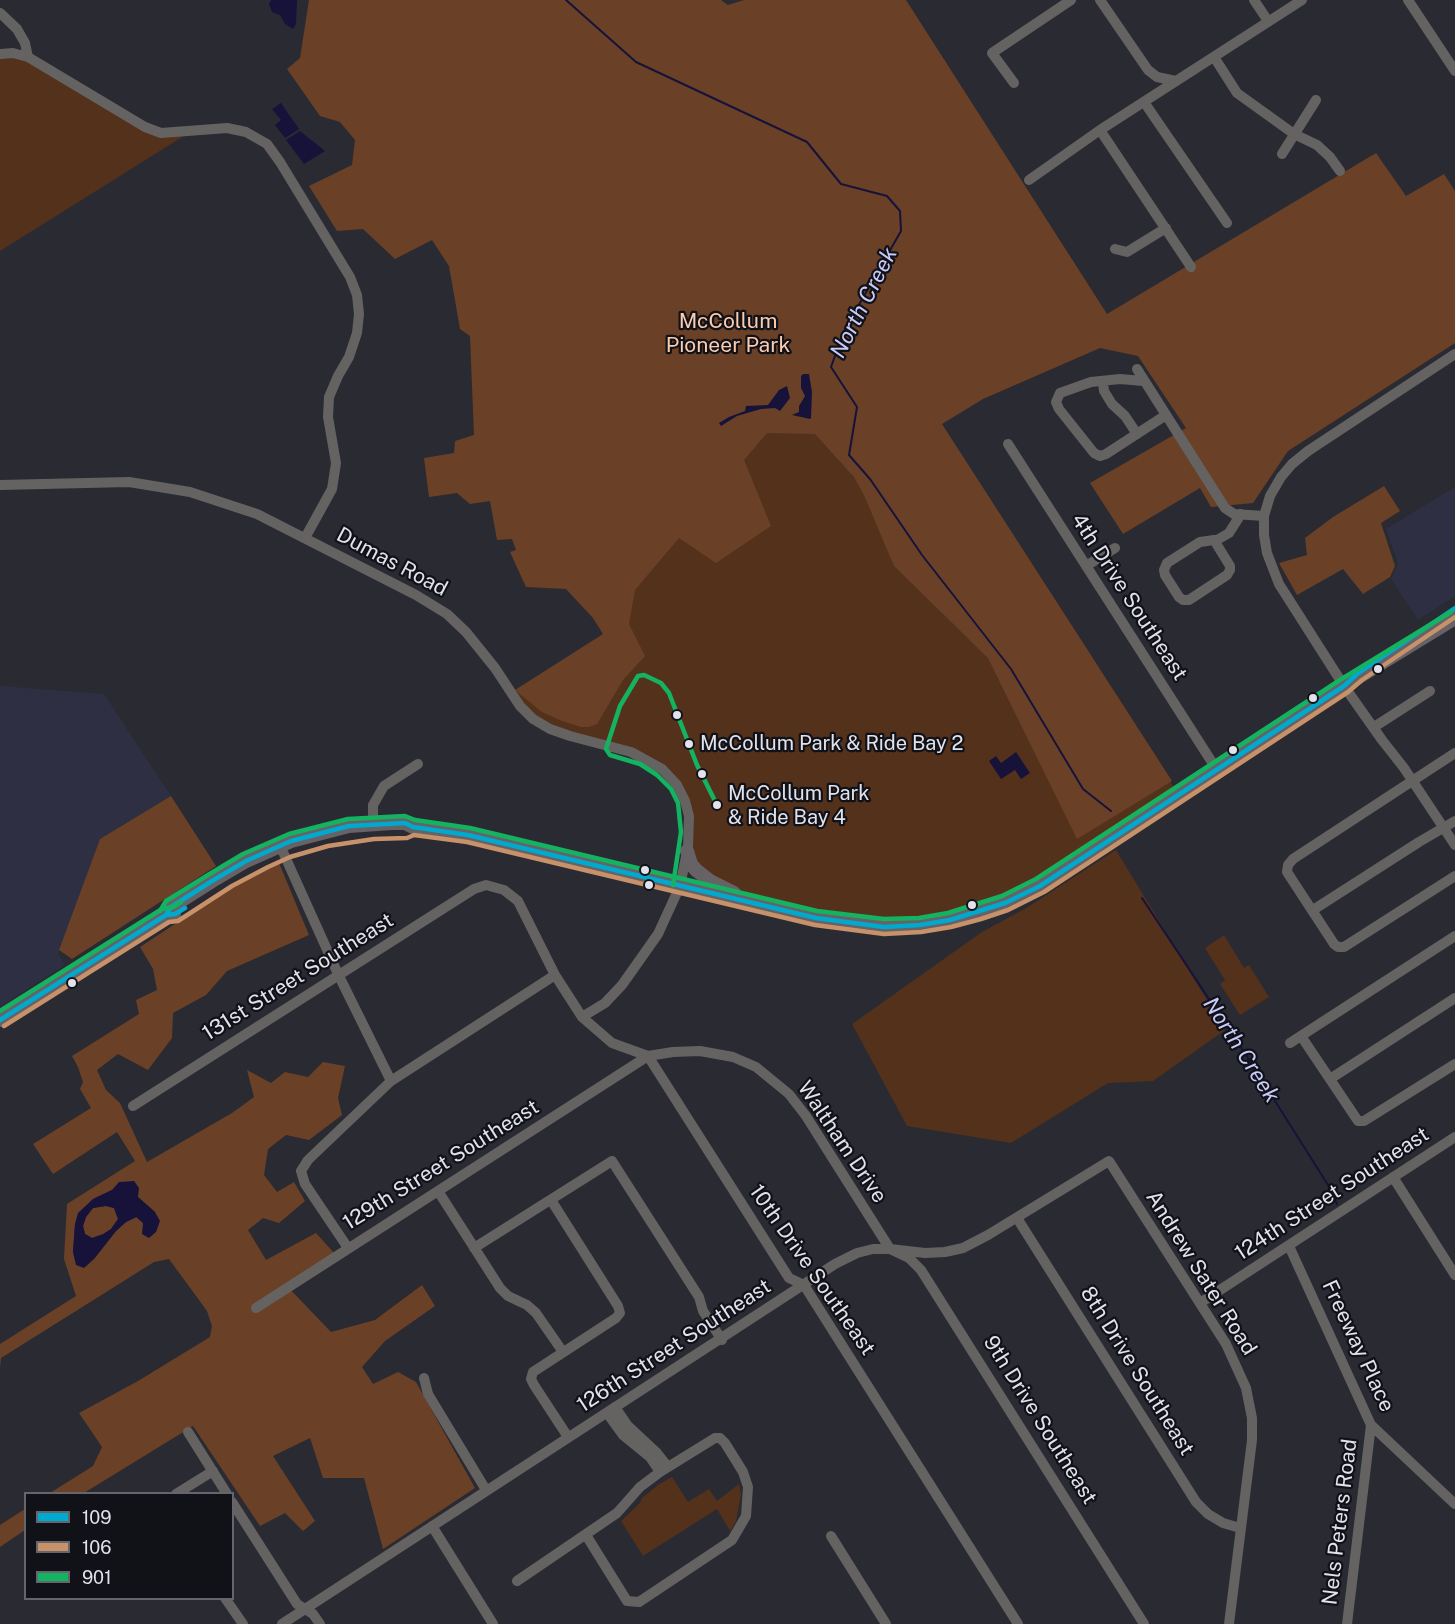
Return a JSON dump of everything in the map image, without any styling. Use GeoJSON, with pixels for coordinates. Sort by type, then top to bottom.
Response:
{"type":"FeatureCollection","features":[{"type":"Feature","properties":{"kind":"main road"},"geometry":{"type":"LineString","coordinates":[[0,1020],[166,915],[171,907],[246,861],[280,845],[322,832],[373,824],[405,823],[413,827],[468,835],[816,918],[884,927],[920,925],[979,912],[1005,903],[1040,886],[1344,686],[1455,616]]}},
{"type":"Feature","properties":{"kind":"main road"},"geometry":{"type":"LineString","coordinates":[[166,915],[175,914],[228,880],[283,852],[326,839],[373,832],[405,831],[413,827]]}},
{"type":"Feature","properties":{"kind":"main road"},"geometry":{"type":"LineString","coordinates":[[687,851],[691,864],[702,875],[754,903]]}},
{"type":"Feature","properties":{"kind":"street"},"geometry":{"type":"LineString","coordinates":[[1014,83],[992,53],[1071,0]]}},
{"type":"Feature","properties":{"kind":"street"},"geometry":{"type":"LineString","coordinates":[[1100,0],[1148,70],[1157,77],[1176,81]]}},
{"type":"Feature","properties":{"kind":"street"},"geometry":{"type":"LineString","coordinates":[[1254,0],[1269,21]]}},
{"type":"Feature","properties":{"kind":"street"},"geometry":{"type":"LineString","coordinates":[[1029,180],[1100,130],[1302,0]]}},
{"type":"Feature","properties":{"kind":"street"},"geometry":{"type":"LineString","coordinates":[[1408,0],[1455,71]]}},
{"type":"Feature","properties":{"kind":"street"},"geometry":{"type":"LineString","coordinates":[[0,13],[17,29],[25,43],[28,57]]}},
{"type":"Feature","properties":{"kind":"street"},"geometry":{"type":"LineString","coordinates":[[0,54],[13,53],[28,57],[145,128],[161,133],[227,128],[246,132],[267,144],[280,162],[350,277],[357,295],[359,314],[357,333],[349,357],[329,397],[328,417],[336,463],[332,489],[305,538]]}},
{"type":"Feature","properties":{"kind":"street"},"geometry":{"type":"LineString","coordinates":[[1214,57],[1237,93],[1294,134],[1317,145],[1340,171]]}},
{"type":"Feature","properties":{"kind":"street"},"geometry":{"type":"LineString","coordinates":[[1282,154],[1316,100]]}},
{"type":"Feature","properties":{"kind":"street"},"geometry":{"type":"LineString","coordinates":[[1144,102],[1227,223]]}},
{"type":"Feature","properties":{"kind":"street"},"geometry":{"type":"LineString","coordinates":[[1100,130],[1191,267]]}},
{"type":"Feature","properties":{"kind":"street"},"geometry":{"type":"LineString","coordinates":[[1115,249],[1127,252],[1166,228]]}},
{"type":"Feature","properties":{"kind":"street"},"geometry":{"type":"LineString","coordinates":[[1455,354],[1308,451],[1292,464],[1270,496],[1264,516],[1267,553],[1278,584],[1344,686],[1413,780],[1455,845]]}},
{"type":"Feature","properties":{"kind":"street"},"geometry":{"type":"LineString","coordinates":[[1137,369],[1225,508],[1234,514],[1264,516]]}},
{"type":"Feature","properties":{"kind":"street"},"geometry":{"type":"LineString","coordinates":[[1143,381],[1120,379],[1091,382],[1060,393],[1056,402],[1094,453],[1100,456],[1166,416]]}},
{"type":"Feature","properties":{"kind":"street"},"geometry":{"type":"LineString","coordinates":[[1103,382],[1104,391],[1112,404],[1125,416],[1137,434]]}},
{"type":"Feature","properties":{"kind":"street","name":"4th Drive Southeast"},"geometry":{"type":"LineString","coordinates":[[1008,444],[1217,770]]}},
{"type":"Feature","properties":{"kind":"street","name":"Dumas Road"},"geometry":{"type":"LineString","coordinates":[[0,485],[129,482],[190,492],[257,514],[416,594],[447,614],[486,656],[512,696],[533,719],[550,729],[631,753],[662,769],[677,785],[686,801],[689,832],[680,886],[658,934],[622,985],[605,1003],[582,1017]]}},
{"type":"Feature","properties":{"kind":"street"},"geometry":{"type":"LineString","coordinates":[[1214,540],[1230,566],[1230,570],[1227,575],[1189,600],[1183,600],[1165,575],[1164,570],[1167,563],[1200,542],[1214,540],[1229,533],[1241,514]]}},
{"type":"Feature","properties":{"kind":"street"},"geometry":{"type":"LineString","coordinates":[[1086,566],[1115,548]]}},
{"type":"Feature","properties":{"kind":"street"},"geometry":{"type":"LineString","coordinates":[[1374,727],[1430,691]]}},
{"type":"Feature","properties":{"kind":"street"},"geometry":{"type":"LineString","coordinates":[[1455,753],[1293,859],[1287,872],[1338,947],[1344,947],[1455,876]]}},
{"type":"Feature","properties":{"kind":"street"},"geometry":{"type":"LineString","coordinates":[[373,824],[373,805],[384,786],[418,764]]}},
{"type":"Feature","properties":{"kind":"street"},"geometry":{"type":"LineString","coordinates":[[1313,910],[1455,821]]}},
{"type":"Feature","properties":{"kind":"street"},"geometry":{"type":"LineString","coordinates":[[283,852],[338,974],[391,1081]]}},
{"type":"Feature","properties":{"kind":"street","name":"131st Street Southeast"},"geometry":{"type":"LineString","coordinates":[[133,1106],[338,974],[474,889],[486,885],[504,890],[519,901],[555,975]]}},
{"type":"Feature","properties":{"kind":"street"},"geometry":{"type":"LineString","coordinates":[[1290,1043],[1455,936]]}},
{"type":"Feature","properties":{"kind":"street"},"geometry":{"type":"LineString","coordinates":[[348,1248],[305,1184],[302,1171],[308,1160],[391,1081],[555,975],[582,1017],[612,1043],[648,1056]]}},
{"type":"Feature","properties":{"kind":"street"},"geometry":{"type":"LineString","coordinates":[[1329,1079],[1455,998]]}},
{"type":"Feature","properties":{"kind":"street"},"geometry":{"type":"LineString","coordinates":[[1301,1036],[1358,1121],[1364,1121],[1455,1064]]}},
{"type":"Feature","properties":{"kind":"street","name":"Waltham Drive"},"geometry":{"type":"LineString","coordinates":[[648,1056],[700,1051],[734,1057],[773,1080],[789,1094],[806,1116],[890,1249]]}},
{"type":"Feature","properties":{"kind":"street","name":"129th Street Southeast"},"geometry":{"type":"LineString","coordinates":[[256,1308],[648,1056]]}},
{"type":"Feature","properties":{"kind":"street","name":"10th Drive Southeast"},"geometry":{"type":"LineString","coordinates":[[648,1056],[789,1278],[804,1285],[1018,1624]]}},
{"type":"Feature","properties":{"kind":"street","name":"124th Street Southeast"},"geometry":{"type":"LineString","coordinates":[[1200,1303],[1455,1137]]}},
{"type":"Feature","properties":{"kind":"street"},"geometry":{"type":"LineString","coordinates":[[474,1248],[612,1161],[699,1298],[704,1311],[722,1340]]}},
{"type":"Feature","properties":{"kind":"street","name":"126th Street Southeast"},"geometry":{"type":"LineString","coordinates":[[282,1624],[568,1437],[722,1340],[835,1264],[857,1253],[873,1249],[925,1253],[963,1248],[1017,1218],[1109,1161]]}},
{"type":"Feature","properties":{"kind":"street","name":"Andrew Sater Road"},"geometry":{"type":"LineString","coordinates":[[1109,1161],[1226,1344],[1246,1388],[1252,1418],[1251,1446],[1229,1624]]}},
{"type":"Feature","properties":{"kind":"street"},"geometry":{"type":"LineString","coordinates":[[1393,1177],[1455,1275]]}},
{"type":"Feature","properties":{"kind":"street"},"geometry":{"type":"LineString","coordinates":[[438,1191],[500,1288],[508,1296],[527,1305],[536,1313],[562,1352]]}},
{"type":"Feature","properties":{"kind":"street"},"geometry":{"type":"LineString","coordinates":[[551,1200],[618,1306],[620,1313],[616,1318],[533,1372],[531,1379],[534,1385],[568,1437]]}},
{"type":"Feature","properties":{"kind":"street","name":"8th Drive Southeast"},"geometry":{"type":"LineString","coordinates":[[1017,1218],[1196,1502],[1208,1514],[1223,1523],[1240,1528]]}},
{"type":"Feature","properties":{"kind":"street","name":"Freeway Place"},"geometry":{"type":"LineString","coordinates":[[1289,1245],[1371,1425],[1455,1504]]}},
{"type":"Feature","properties":{"kind":"street","name":"9th Drive Southeast"},"geometry":{"type":"LineString","coordinates":[[890,1249],[909,1258],[921,1270],[1144,1624]]}},
{"type":"Feature","properties":{"kind":"street"},"geometry":{"type":"LineString","coordinates":[[424,1378],[428,1394],[486,1490]]}},
{"type":"Feature","properties":{"kind":"street"},"geometry":{"type":"LineString","coordinates":[[611,1410],[657,1453],[664,1470]]}},
{"type":"Feature","properties":{"kind":"street","name":"Nels Peters Road"},"geometry":{"type":"LineString","coordinates":[[1347,1624],[1371,1425]]}},
{"type":"Feature","properties":{"kind":"street"},"geometry":{"type":"LineString","coordinates":[[188,1432],[226,1492]]}},
{"type":"Feature","properties":{"kind":"street"},"geometry":{"type":"LineString","coordinates":[[517,1581],[617,1513],[640,1487],[710,1440],[720,1438],[743,1472],[748,1487],[746,1516],[732,1540],[639,1602],[627,1601],[586,1535]]}},
{"type":"Feature","properties":{"kind":"street"},"geometry":{"type":"LineString","coordinates":[[179,1492],[213,1471]]}},
{"type":"Feature","properties":{"kind":"street"},"geometry":{"type":"LineString","coordinates":[[234,1505],[297,1604],[313,1614],[320,1624]]}},
{"type":"Feature","properties":{"kind":"street"},"geometry":{"type":"LineString","coordinates":[[432,1526],[493,1624]]}},
{"type":"Feature","properties":{"kind":"street"},"geometry":{"type":"LineString","coordinates":[[831,1536],[886,1624]]}},
{"type":"Feature","properties":{"kind":"street"},"geometry":{"type":"LineString","coordinates":[[226,1600],[243,1624]]}},
{"type":"Feature","properties":{"kind":"shaded area"},"geometry":{"type":"Polygon","coordinates":[[[271,0],[297,0],[296,24],[293,29],[285,24],[280,15],[272,12],[269,4],[271,0]]]}},
{"type":"Feature","properties":{"kind":"shaded area"},"geometry":{"type":"Polygon","coordinates":[[[281,103],[299,129],[285,138],[275,125],[281,120],[272,109],[281,103]]]}},
{"type":"Feature","properties":{"kind":"shaded area"},"geometry":{"type":"Polygon","coordinates":[[[300,131],[325,151],[304,164],[286,140],[300,131]]]}},
{"type":"Feature","properties":{"kind":"shaded area"},"geometry":{"type":"Polygon","coordinates":[[[803,374],[809,374],[812,392],[810,419],[792,415],[799,412],[799,406],[805,396],[801,388],[803,374]]]}},
{"type":"Feature","properties":{"kind":"shaded area"},"geometry":{"type":"Polygon","coordinates":[[[787,386],[790,398],[780,411],[775,408],[761,409],[737,416],[721,426],[719,423],[745,411],[746,406],[768,405],[779,390],[787,386]]]}},
{"type":"Feature","properties":{"kind":"shaded area"},"geometry":{"type":"Polygon","coordinates":[[[1455,487],[1455,596],[1418,620],[1391,579],[1398,563],[1386,529],[1455,487]]]}},
{"type":"Feature","properties":{"kind":"shaded area"},"geometry":{"type":"Polygon","coordinates":[[[0,686],[104,694],[171,796],[100,839],[58,954],[65,965],[0,1007],[0,686]]]}},
{"type":"Feature","properties":{"kind":"shaded area"},"geometry":{"type":"Polygon","coordinates":[[[1016,752],[1030,773],[1021,779],[1015,770],[1001,779],[989,761],[996,756],[1001,763],[1016,752]]]}},
{"type":"Feature","properties":{"kind":"shaded area"},"geometry":{"type":"Polygon","coordinates":[[[134,1181],[139,1188],[138,1197],[155,1212],[160,1221],[156,1232],[149,1238],[142,1234],[143,1223],[136,1217],[116,1231],[84,1268],[76,1265],[73,1252],[78,1213],[93,1199],[112,1190],[119,1182],[134,1181]],[[106,1206],[93,1208],[83,1226],[85,1234],[92,1238],[111,1229],[118,1219],[114,1208],[106,1206]]]}},
{"type":"Feature","properties":{"kind":"green space"},"geometry":{"type":"Polygon","coordinates":[[[309,0],[721,0],[728,5],[744,0],[906,0],[1107,314],[1376,153],[1406,196],[1444,174],[1455,191],[1455,343],[1288,451],[1253,503],[1211,507],[1200,488],[1123,534],[1090,483],[1186,428],[1138,356],[1100,348],[983,399],[942,424],[1172,781],[1077,839],[988,658],[894,566],[854,477],[815,434],[767,433],[744,460],[771,526],[716,563],[679,538],[635,590],[629,624],[645,656],[623,680],[597,724],[581,727],[542,712],[515,690],[603,634],[593,618],[566,589],[526,587],[510,552],[516,550],[512,539],[497,540],[490,501],[470,504],[457,493],[429,497],[424,458],[454,453],[455,441],[474,435],[470,336],[460,329],[449,266],[432,240],[395,259],[363,229],[337,231],[309,186],[352,165],[355,140],[340,122],[320,116],[287,69],[300,58],[309,0]]]}},
{"type":"Feature","properties":{"kind":"green space","name":"McCollum Pioneer Park"},"geometry":{"type":"Polygon","coordinates":[[[837,0],[934,426],[1179,795],[1005,903],[884,927],[726,896],[692,859],[689,832],[677,785],[643,757],[550,729],[512,696],[611,632],[837,0]]]}},
{"type":"Feature","properties":{"kind":"green space"},"geometry":{"type":"Polygon","coordinates":[[[0,57],[28,59],[152,132],[187,134],[0,251],[0,57]]]}},
{"type":"Feature","properties":{"kind":"green space"},"geometry":{"type":"Polygon","coordinates":[[[1384,486],[1400,511],[1381,523],[1395,566],[1390,577],[1363,594],[1343,569],[1297,595],[1279,563],[1307,555],[1305,538],[1333,517],[1384,486]]]}},
{"type":"Feature","properties":{"kind":"green space"},"geometry":{"type":"Polygon","coordinates":[[[171,796],[216,866],[72,959],[59,950],[100,839],[171,796]]]}},
{"type":"Feature","properties":{"kind":"green space"},"geometry":{"type":"Polygon","coordinates":[[[1116,850],[1225,1030],[1153,1081],[1108,1083],[1011,1143],[907,1126],[852,1024],[982,932],[1028,907],[1116,850]]]}},
{"type":"Feature","properties":{"kind":"green space"},"geometry":{"type":"Polygon","coordinates":[[[279,863],[309,935],[227,971],[206,995],[173,1013],[172,1038],[148,1070],[118,1054],[97,1070],[106,1090],[120,1103],[147,1162],[232,1113],[254,1097],[247,1070],[271,1083],[285,1072],[308,1077],[323,1062],[345,1066],[338,1098],[342,1115],[309,1140],[286,1135],[268,1149],[264,1175],[277,1192],[294,1182],[305,1201],[279,1223],[263,1218],[248,1230],[266,1260],[316,1233],[334,1253],[285,1284],[331,1332],[375,1320],[422,1285],[435,1306],[385,1341],[362,1367],[373,1384],[398,1372],[416,1382],[475,1488],[383,1549],[364,1478],[323,1478],[310,1438],[273,1456],[315,1521],[303,1531],[285,1513],[260,1526],[193,1426],[86,1492],[52,1492],[93,1466],[102,1447],[79,1413],[138,1381],[210,1337],[212,1326],[207,1311],[169,1259],[154,1262],[1,1358],[0,1368],[0,1344],[76,1296],[64,1259],[67,1204],[135,1161],[117,1132],[53,1174],[33,1144],[91,1108],[80,1089],[83,1082],[72,1056],[139,1014],[136,1000],[157,990],[153,969],[140,947],[239,882],[279,863]],[[112,1190],[93,1199],[75,1224],[73,1252],[77,1265],[94,1259],[126,1222],[137,1217],[143,1223],[155,1212],[138,1197],[112,1190]]]}},
{"type":"Feature","properties":{"kind":"green space"},"geometry":{"type":"Polygon","coordinates":[[[1224,935],[1244,968],[1249,965],[1269,997],[1240,1015],[1220,984],[1225,980],[1205,948],[1224,935]]]}},
{"type":"Feature","properties":{"kind":"green space"},"geometry":{"type":"Polygon","coordinates":[[[106,1206],[114,1208],[118,1219],[111,1229],[103,1235],[92,1238],[85,1234],[83,1226],[86,1217],[93,1208],[106,1206]]]}},
{"type":"Feature","properties":{"kind":"green space"},"geometry":{"type":"Polygon","coordinates":[[[672,1477],[688,1502],[709,1489],[717,1501],[739,1484],[741,1494],[736,1521],[730,1531],[717,1509],[643,1556],[621,1521],[640,1503],[642,1498],[672,1477]]]}},
{"type":"Feature","properties":{"kind":"green space"},"geometry":{"type":"Polygon","coordinates":[[[24,1510],[24,1531],[0,1547],[0,1525],[24,1510]]]}},
{"type":"Feature","properties":{"kind":"waterway","name":"North Creek"},"geometry":{"type":"LineString","coordinates":[[566,0],[636,62],[807,142],[841,184],[887,196],[900,211],[901,231],[844,331],[831,367],[857,407],[849,455],[870,479],[922,555],[1011,669],[1083,789],[1111,811]]}},
{"type":"Feature","properties":{"kind":"waterway","name":"North Creek"},"geometry":{"type":"LineString","coordinates":[[1142,898],[1246,1055],[1328,1185],[1337,1204]]}},
{"type":"Feature","properties":{"kind":"transit line","name":"109"},"geometry":{"type":"LineString","coordinates":[[166,915],[171,907],[212,881],[246,861],[291,841],[349,826],[405,823],[413,827],[468,835],[816,918],[884,927],[920,925],[950,920],[1005,903],[1040,886],[1344,686],[1357,674],[1455,608]]}},
{"type":"Feature","properties":{"kind":"transit line","name":"901"},"geometry":{"type":"LineString","coordinates":[[160,911],[166,901],[243,854],[289,834],[348,819],[405,816],[415,820],[470,828],[817,911],[884,919],[919,918],[948,913],[1002,896],[1036,879],[1340,680],[1451,612]]}},
{"type":"Feature","properties":{"kind":"transit line","name":"106"},"geometry":{"type":"LineString","coordinates":[[4,1026],[169,922],[178,921],[232,886],[268,867],[290,857],[328,846],[374,839],[407,838],[414,835],[467,842],[815,925],[884,934],[921,932],[981,919],[1008,910],[1044,892],[1348,692],[1455,617]]}},
{"type":"Feature","properties":{"kind":"transit line","name":"901"},"geometry":{"type":"LineString","coordinates":[[673,885],[681,832],[678,803],[671,789],[657,775],[640,764],[610,755],[606,749],[620,706],[638,676],[644,675],[661,683],[669,693],[697,765],[717,805]]}},
{"type":"Feature","properties":{"kind":"transit line","name":"901"},"geometry":{"type":"LineString","coordinates":[[0,1011],[162,909],[173,907],[181,902]]}},
{"type":"Feature","properties":{"kind":"transit line","name":"109"},"geometry":{"type":"LineString","coordinates":[[0,1020],[166,915],[175,914],[185,908]]}},
{"type":"Feature","properties":{"kind":"place","name":"McCollum Park & Ride Bay 2"},"geometry":{"type":"Point","coordinates":[689,744]}},
{"type":"Feature","properties":{"kind":"place","name":"McCollum Park & Ride Bay 4"},"geometry":{"type":"Point","coordinates":[717,805]}}]}
